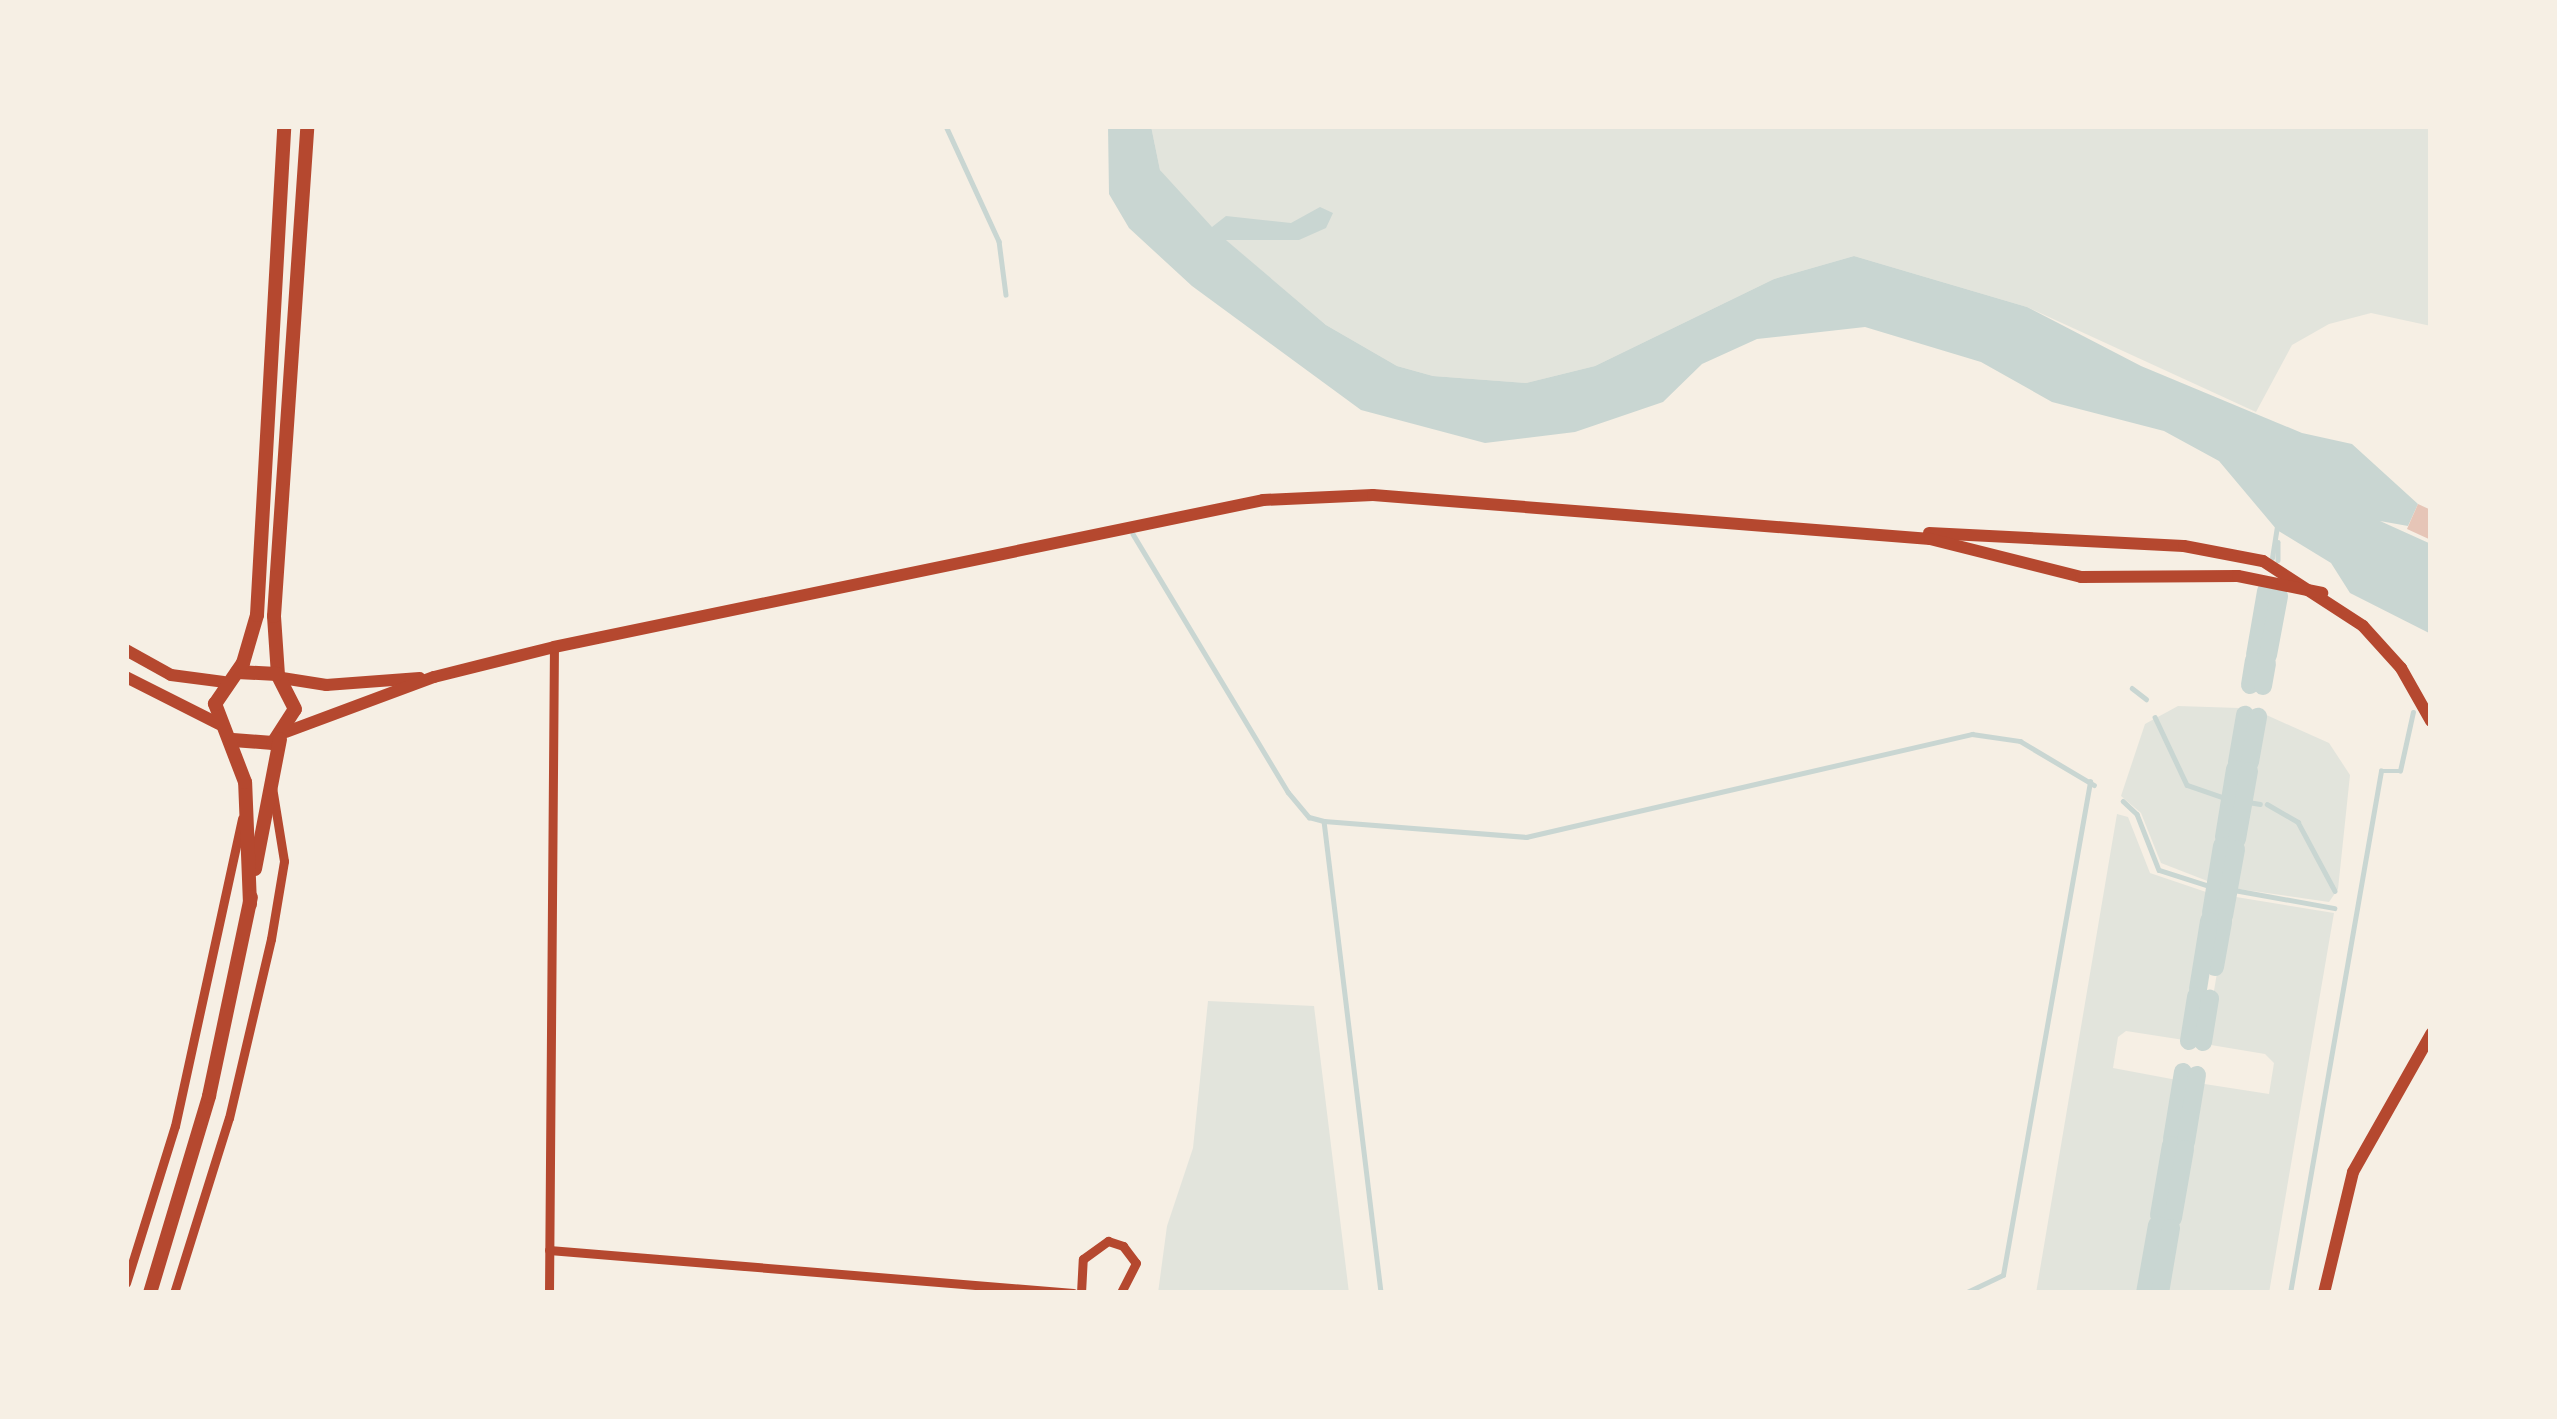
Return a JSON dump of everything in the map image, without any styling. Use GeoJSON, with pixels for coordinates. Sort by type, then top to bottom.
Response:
{"type":"FeatureCollection","features":[{"type":"Feature","properties":{"kind":"main road"},"geometry":{"type":"LineString","coordinates":[[250,904],[247,801],[233,740],[219,724],[215,704],[257,615],[284,126]]}},
{"type":"Feature","properties":{"kind":"main road"},"geometry":{"type":"LineString","coordinates":[[151,1293],[204,1114],[250,904],[269,781],[295,702],[280,676],[274,616],[307,126]]}},
{"type":"Feature","properties":{"kind":"main road"},"geometry":{"type":"LineString","coordinates":[[230,677],[259,667],[280,676]]}},
{"type":"Feature","properties":{"kind":"main road"},"geometry":{"type":"LineString","coordinates":[[233,740],[256,747],[283,735]]}},
{"type":"Feature","properties":{"kind":"street"},"geometry":{"type":"LineString","coordinates":[[283,735],[434,677],[554,647],[1263,500],[1373,495],[1886,536],[1963,544],[2081,578],[2253,577],[2323,593]]}},
{"type":"Feature","properties":{"kind":"street"},"geometry":{"type":"LineString","coordinates":[[1886,536],[1966,532],[2201,548],[2263,562],[2323,593],[2391,655],[2431,722]]}},
{"type":"Feature","properties":{"kind":"street"},"geometry":{"type":"LineString","coordinates":[[549,1293],[554,647]]}},
{"type":"Feature","properties":{"kind":"street"},"geometry":{"type":"LineString","coordinates":[[126,650],[172,675],[230,677]]}},
{"type":"Feature","properties":{"kind":"street"},"geometry":{"type":"LineString","coordinates":[[280,676],[326,685],[434,677]]}},
{"type":"Feature","properties":{"kind":"street"},"geometry":{"type":"LineString","coordinates":[[126,677],[219,724]]}},
{"type":"Feature","properties":{"kind":"street"},"geometry":{"type":"LineString","coordinates":[[174,1293],[230,1118],[271,939],[284,860],[269,781]]}},
{"type":"Feature","properties":{"kind":"street"},"geometry":{"type":"LineString","coordinates":[[126,1283],[175,1126],[247,801]]}},
{"type":"Feature","properties":{"kind":"street"},"geometry":{"type":"LineString","coordinates":[[2324,1293],[2353,1172],[2431,1034]]}},
{"type":"Feature","properties":{"kind":"street"},"geometry":{"type":"LineString","coordinates":[[549,1250],[1077,1293],[1083,1259],[1108,1241],[1124,1246],[1136,1263],[1121,1293]]}},
{"type":"Feature","properties":{"kind":"shaded area"},"geometry":{"type":"Polygon","coordinates":[[[1108,126],[1151,126],[1160,170],[1212,227],[1226,216],[1291,223],[1320,207],[1333,213],[1326,228],[1299,240],[1226,240],[1326,325],[1397,366],[1433,376],[1526,383],[1595,366],[1774,279],[1854,256],[2027,307],[2141,366],[2302,433],[2352,444],[2418,504],[2408,526],[2380,521],[2431,544],[2431,634],[2350,593],[2331,563],[2277,530],[2219,461],[2164,431],[2052,402],[1981,362],[1865,327],[1757,339],[1702,364],[1663,402],[1575,432],[1485,443],[1361,410],[1192,286],[1129,228],[1109,194],[1108,126]]]}},
{"type":"Feature","properties":{"kind":"shaded area"},"geometry":{"type":"Polygon","coordinates":[[[1151,126],[2431,126],[2431,326],[2371,313],[2329,324],[2292,345],[2256,412],[2027,307],[1854,256],[1774,279],[1595,366],[1526,383],[1433,376],[1397,366],[1326,325],[1190,210],[1160,170],[1151,126]]]}},
{"type":"Feature","properties":{"kind":"shaded area"},"geometry":{"type":"Polygon","coordinates":[[[2178,706],[2239,708],[2210,882],[2161,863],[2141,813],[2121,796],[2145,724],[2178,706]]]}},
{"type":"Feature","properties":{"kind":"shaded area"},"geometry":{"type":"Polygon","coordinates":[[[2262,713],[2329,743],[2350,775],[2338,889],[2329,902],[2232,888],[2262,713]]]}},
{"type":"Feature","properties":{"kind":"shaded area"},"geometry":{"type":"Polygon","coordinates":[[[2117,814],[2128,817],[2150,873],[2209,893],[2184,1040],[2126,1031],[2118,1037],[2113,1068],[2177,1080],[2141,1293],[2036,1293],[2117,814]]]}},
{"type":"Feature","properties":{"kind":"shaded area"},"geometry":{"type":"Polygon","coordinates":[[[2230,896],[2334,913],[2269,1293],[2163,1293],[2198,1083],[2269,1094],[2274,1063],[2265,1054],[2205,1044],[2230,896]]]}},
{"type":"Feature","properties":{"kind":"shaded area"},"geometry":{"type":"Polygon","coordinates":[[[1208,1001],[1314,1006],[1349,1293],[1158,1293],[1167,1226],[1193,1148],[1208,1001]]]}},
{"type":"Feature","properties":{"kind":"building"},"geometry":{"type":"Polygon","coordinates":[[[2418,504],[2431,510],[2431,540],[2407,529],[2418,504]]]}},
{"type":"Feature","properties":{"kind":"waterway"},"geometry":{"type":"LineString","coordinates":[[946,126],[999,241],[1006,295]]}},
{"type":"Feature","properties":{"kind":"waterway"},"geometry":{"type":"LineString","coordinates":[[2272,558],[2277,528]]}},
{"type":"Feature","properties":{"kind":"waterway"},"geometry":{"type":"LineString","coordinates":[[1133,534],[1288,792],[1309,817],[1324,821],[1526,837],[1972,734],[2020,741],[2094,785]]}},
{"type":"Feature","properties":{"kind":"waterway"},"geometry":{"type":"LineString","coordinates":[[2278,542],[2278,560]]}},
{"type":"Feature","properties":{"kind":"waterway"},"geometry":{"type":"LineString","coordinates":[[2255,655],[2266,591]]}},
{"type":"Feature","properties":{"kind":"waterway"},"geometry":{"type":"LineString","coordinates":[[2268,655],[2279,596]]}},
{"type":"Feature","properties":{"kind":"waterway"},"geometry":{"type":"LineString","coordinates":[[2250,685],[2254,661]]}},
{"type":"Feature","properties":{"kind":"waterway"},"geometry":{"type":"LineString","coordinates":[[2263,686],[2267,663]]}},
{"type":"Feature","properties":{"kind":"waterway"},"geometry":{"type":"LineString","coordinates":[[2132,688],[2146,699]]}},
{"type":"Feature","properties":{"kind":"waterway"},"geometry":{"type":"LineString","coordinates":[[2290,1293],[2381,771],[2400,771],[2413,712]]}},
{"type":"Feature","properties":{"kind":"waterway"},"geometry":{"type":"LineString","coordinates":[[2237,762],[2245,715]]}},
{"type":"Feature","properties":{"kind":"waterway"},"geometry":{"type":"LineString","coordinates":[[2155,717],[2187,785],[2222,797]]}},
{"type":"Feature","properties":{"kind":"waterway"},"geometry":{"type":"LineString","coordinates":[[2250,762],[2258,717]]}},
{"type":"Feature","properties":{"kind":"waterway"},"geometry":{"type":"LineString","coordinates":[[2224,837],[2235,769]]}},
{"type":"Feature","properties":{"kind":"waterway"},"geometry":{"type":"LineString","coordinates":[[2237,839],[2249,771]]}},
{"type":"Feature","properties":{"kind":"waterway"},"geometry":{"type":"LineString","coordinates":[[1965,1293],[2003,1275],[2090,782]]}},
{"type":"Feature","properties":{"kind":"waterway"},"geometry":{"type":"LineString","coordinates":[[2123,801],[2137,814],[2159,870],[2209,886]]}},
{"type":"Feature","properties":{"kind":"waterway"},"geometry":{"type":"LineString","coordinates":[[2248,802],[2260,804]]}},
{"type":"Feature","properties":{"kind":"waterway"},"geometry":{"type":"LineString","coordinates":[[2267,804],[2298,822],[2335,891]]}},
{"type":"Feature","properties":{"kind":"waterway"},"geometry":{"type":"LineString","coordinates":[[1324,821],[1381,1293]]}},
{"type":"Feature","properties":{"kind":"waterway"},"geometry":{"type":"LineString","coordinates":[[2211,913],[2222,846]]}},
{"type":"Feature","properties":{"kind":"waterway"},"geometry":{"type":"LineString","coordinates":[[2224,916],[2236,849]]}},
{"type":"Feature","properties":{"kind":"waterway"},"geometry":{"type":"LineString","coordinates":[[2234,890],[2334,908]]}},
{"type":"Feature","properties":{"kind":"waterway"},"geometry":{"type":"LineString","coordinates":[[2198,989],[2209,921]]}},
{"type":"Feature","properties":{"kind":"waterway"},"geometry":{"type":"LineString","coordinates":[[2215,967],[2223,922]]}},
{"type":"Feature","properties":{"kind":"waterway"},"geometry":{"type":"LineString","coordinates":[[2189,1041],[2196,997]]}},
{"type":"Feature","properties":{"kind":"waterway"},"geometry":{"type":"LineString","coordinates":[[2203,1042],[2210,999]]}},
{"type":"Feature","properties":{"kind":"waterway"},"geometry":{"type":"LineString","coordinates":[[2172,1139],[2183,1072]]}},
{"type":"Feature","properties":{"kind":"waterway"},"geometry":{"type":"LineString","coordinates":[[2186,1142],[2197,1075]]}},
{"type":"Feature","properties":{"kind":"waterway"},"geometry":{"type":"LineString","coordinates":[[2159,1215],[2171,1145]]}},
{"type":"Feature","properties":{"kind":"waterway"},"geometry":{"type":"LineString","coordinates":[[2173,1218],[2185,1149]]}},
{"type":"Feature","properties":{"kind":"waterway"},"geometry":{"type":"LineString","coordinates":[[2145,1293],[2157,1225]]}},
{"type":"Feature","properties":{"kind":"waterway"},"geometry":{"type":"LineString","coordinates":[[2160,1293],[2171,1228]]}}]}
